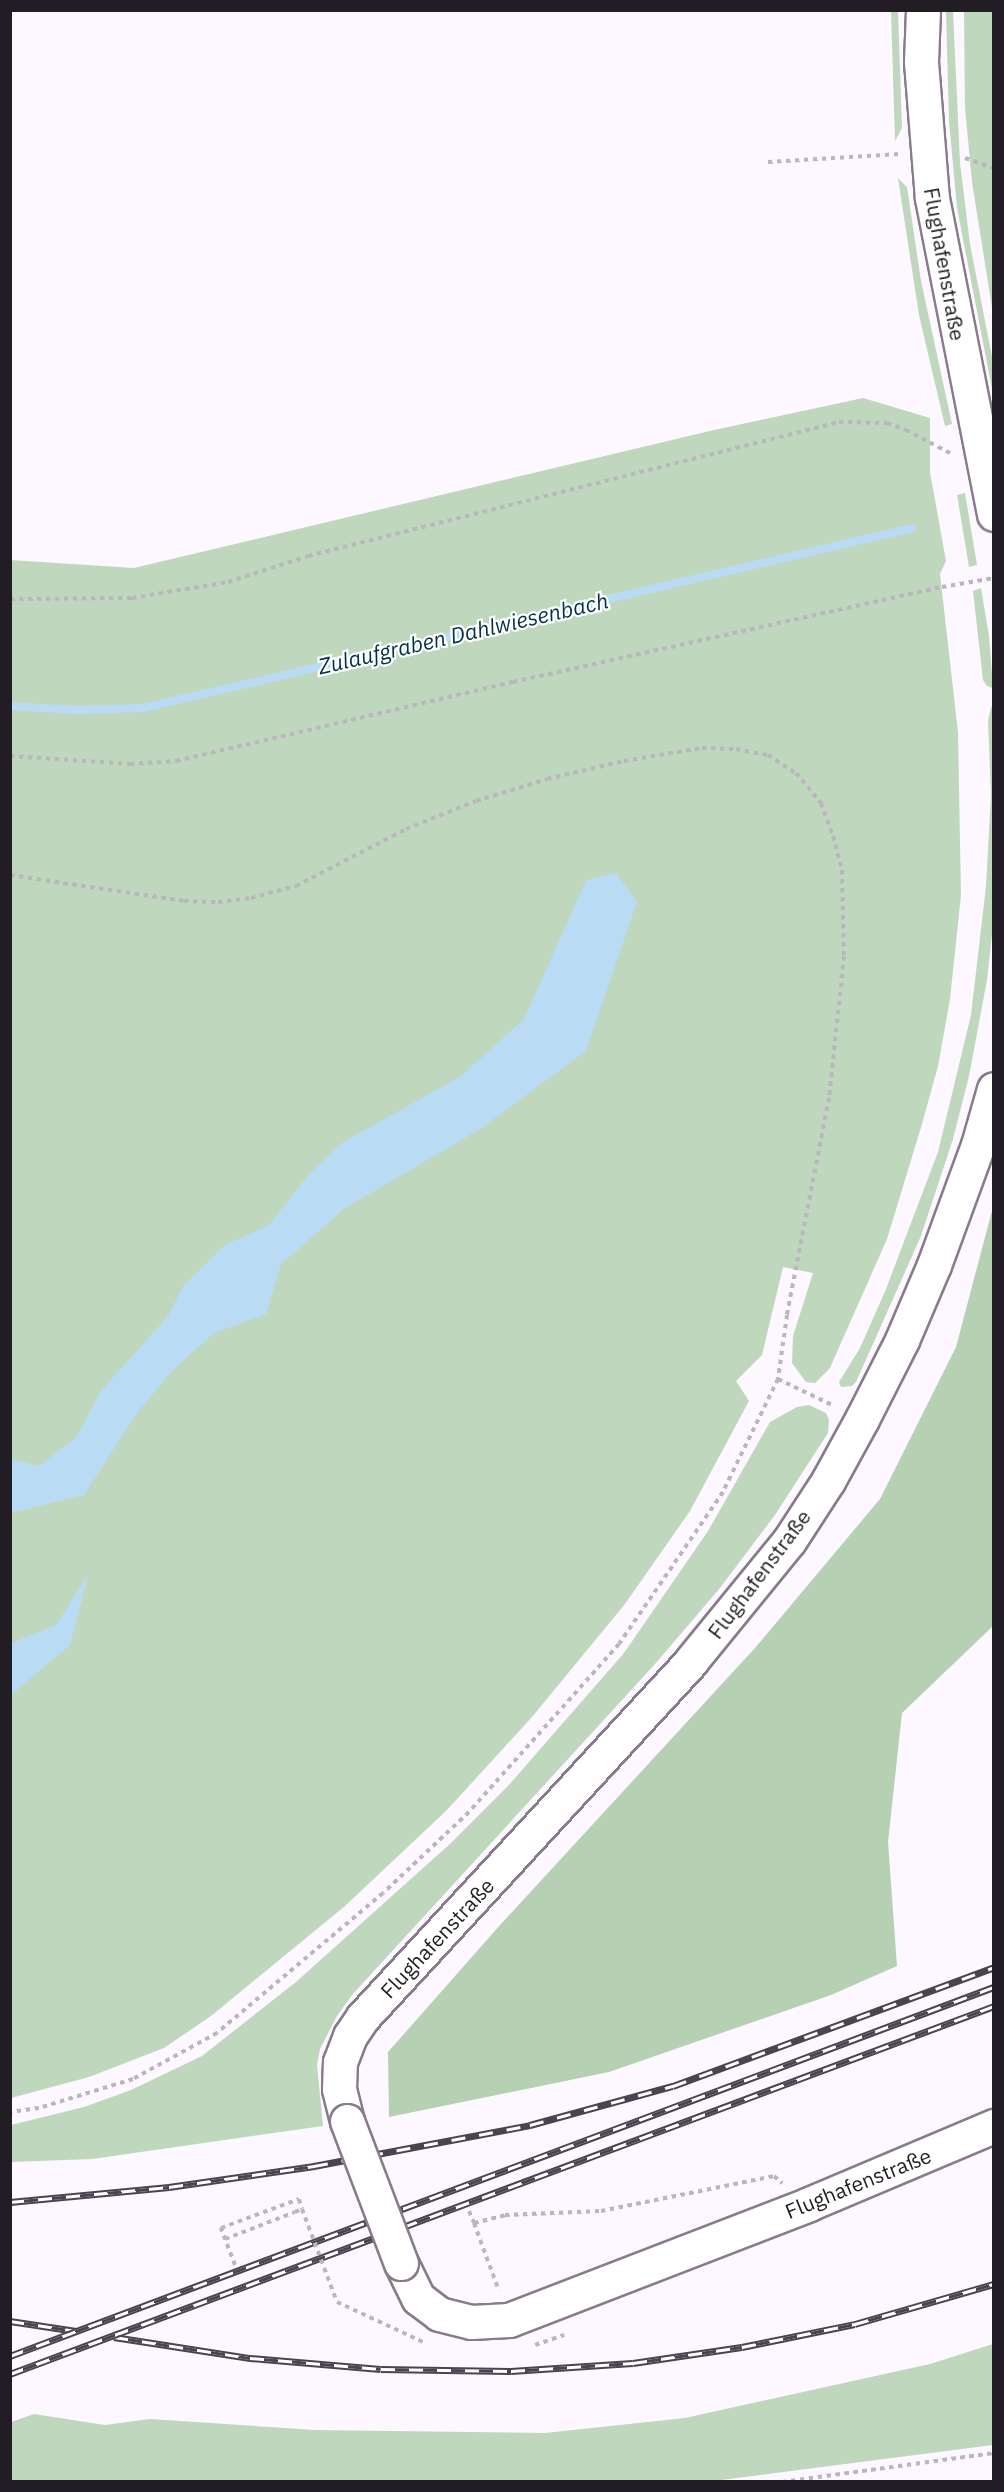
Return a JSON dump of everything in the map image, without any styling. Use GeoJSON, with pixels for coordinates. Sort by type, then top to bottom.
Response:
{"type":"FeatureCollection","features":[{"type":"Feature","properties":{"kind":"main road","name":"Flughafenstraße"},"geometry":{"type":"LineString","coordinates":[[923,10],[921,62],[927,153],[936,219],[993,514]]}},
{"type":"Feature","properties":{"kind":"main road","name":"Flughafenstraße"},"geometry":{"type":"LineString","coordinates":[[993,1089],[978,1145],[934,1265],[902,1340],[828,1481],[789,1541],[692,1661],[363,2017],[350,2036],[340,2062],[339,2089],[347,2121],[401,2263],[418,2298],[440,2314],[471,2322],[509,2320],[809,2204],[993,2126]]}},
{"type":"Feature","properties":{"kind":"path"},"geometry":{"type":"LineString","coordinates":[[768,162],[927,153]]}},
{"type":"Feature","properties":{"kind":"path"},"geometry":{"type":"LineString","coordinates":[[965,158],[993,168]]}},
{"type":"Feature","properties":{"kind":"path"},"geometry":{"type":"LineString","coordinates":[[10,599],[132,598],[228,582],[308,556],[838,422],[887,423],[958,456]]}},
{"type":"Feature","properties":{"kind":"path"},"geometry":{"type":"LineString","coordinates":[[10,756],[130,764],[176,761],[525,679],[942,587],[993,578]]}},
{"type":"Feature","properties":{"kind":"path"},"geometry":{"type":"LineString","coordinates":[[10,875],[184,901],[218,902],[250,898],[296,886],[406,829],[476,801],[547,778],[624,761],[702,748],[736,748],[768,755],[796,773],[821,803],[842,870],[844,956],[829,1098],[787,1315],[778,1379],[723,1492],[619,1644],[469,1812],[383,1893],[217,2032],[133,2079],[39,2108],[10,2112]]}},
{"type":"Feature","properties":{"kind":"path"},"geometry":{"type":"LineString","coordinates":[[778,1379],[862,1419]]}},
{"type":"Feature","properties":{"kind":"path"},"geometry":{"type":"LineString","coordinates":[[474,2223],[505,2215],[601,2211],[774,2176],[809,2204]]}},
{"type":"Feature","properties":{"kind":"path"},"geometry":{"type":"LineString","coordinates":[[235,2265],[221,2228],[299,2199],[337,2302],[390,2328]]}},
{"type":"Feature","properties":{"kind":"path"},"geometry":{"type":"LineString","coordinates":[[225,2239],[302,2209]]}},
{"type":"Feature","properties":{"kind":"path"},"geometry":{"type":"LineString","coordinates":[[469,2211],[497,2285]]}},
{"type":"Feature","properties":{"kind":"path"},"geometry":{"type":"LineString","coordinates":[[782,2481],[993,2453]]}},
{"type":"Feature","properties":{"kind":"green space"},"geometry":{"type":"Polygon","coordinates":[[[891,11],[898,11],[902,128],[895,141],[891,11]]]}},
{"type":"Feature","properties":{"kind":"green space"},"geometry":{"type":"Polygon","coordinates":[[[946,11],[953,11],[960,163],[970,244],[993,362],[993,394],[957,208],[949,121],[946,11]]]}},
{"type":"Feature","properties":{"kind":"green space"},"geometry":{"type":"Polygon","coordinates":[[[964,11],[993,11],[993,314],[972,182],[965,108],[964,11]]]}},
{"type":"Feature","properties":{"kind":"green space"},"geometry":{"type":"Polygon","coordinates":[[[898,178],[907,187],[921,281],[952,424],[945,426],[919,315],[898,178]]]}},
{"type":"Feature","properties":{"kind":"green space"},"geometry":{"type":"Polygon","coordinates":[[[863,398],[930,418],[930,472],[946,561],[940,574],[958,732],[961,895],[950,999],[938,1066],[922,1124],[887,1239],[830,1368],[815,1383],[806,1382],[792,1363],[793,1336],[813,1273],[783,1267],[762,1355],[736,1381],[749,1401],[690,1511],[625,1604],[532,1717],[447,1810],[345,1906],[211,2016],[164,2048],[89,2077],[11,2098],[10,560],[134,568],[714,430],[863,398]]]}},
{"type":"Feature","properties":{"kind":"green space"},"geometry":{"type":"Polygon","coordinates":[[[965,493],[977,565],[969,567],[957,495],[965,493]]]}},
{"type":"Feature","properties":{"kind":"green space"},"geometry":{"type":"Polygon","coordinates":[[[981,588],[989,636],[993,688],[987,686],[983,680],[973,591],[981,588]]]}},
{"type":"Feature","properties":{"kind":"green space"},"geometry":{"type":"Polygon","coordinates":[[[991,707],[993,707],[993,925],[987,980],[969,1076],[953,1139],[921,1236],[856,1382],[852,1386],[841,1387],[839,1382],[860,1348],[886,1289],[938,1152],[971,1015],[986,886],[991,795],[988,721],[991,707]]]}},
{"type":"Feature","properties":{"kind":"green space"},"geometry":{"type":"Polygon","coordinates":[[[993,1207],[993,1626],[902,1713],[888,1842],[897,1966],[831,1995],[609,2072],[389,2117],[388,2052],[501,1924],[755,1648],[880,1499],[956,1347],[993,1207]]]}},
{"type":"Feature","properties":{"kind":"green space"},"geometry":{"type":"Polygon","coordinates":[[[809,1405],[826,1413],[829,1420],[828,1433],[775,1515],[720,1588],[655,1664],[352,1995],[337,2016],[320,2049],[317,2065],[323,2126],[92,2159],[11,2162],[11,2125],[84,2107],[131,2090],[202,2056],[296,1982],[451,1843],[508,1786],[624,1653],[708,1531],[770,1422],[797,1407],[809,1405]]]}},
{"type":"Feature","properties":{"kind":"green space"},"geometry":{"type":"Polygon","coordinates":[[[993,2344],[993,2445],[706,2482],[11,2481],[11,2422],[34,2414],[105,2425],[150,2419],[314,2430],[545,2433],[685,2418],[930,2364],[993,2344]]]}},
{"type":"Feature","properties":{"kind":"water"},"geometry":{"type":"Polygon","coordinates":[[[616,873],[637,902],[586,1051],[480,1129],[344,1209],[281,1264],[266,1314],[214,1333],[174,1369],[137,1413],[84,1495],[11,1513],[11,1459],[39,1466],[76,1437],[100,1392],[168,1316],[183,1286],[225,1245],[269,1225],[309,1174],[340,1144],[461,1076],[524,1019],[586,880],[616,873]]]}},
{"type":"Feature","properties":{"kind":"water"},"geometry":{"type":"Polygon","coordinates":[[[89,1573],[70,1645],[11,1695],[11,1643],[56,1625],[89,1573]]]}},
{"type":"Feature","properties":{"kind":"waterway","name":"Zulaufgraben Dahlwiesenbach"},"geometry":{"type":"LineString","coordinates":[[10,706],[76,710],[143,708],[912,528]]}},
{"type":"Feature","properties":{"kind":"railway"},"geometry":{"type":"LineString","coordinates":[[10,2202],[169,2187],[314,2166],[530,2125],[673,2086],[994,1967]]}},
{"type":"Feature","properties":{"kind":"railway"},"geometry":{"type":"LineString","coordinates":[[10,2356],[994,1987]]}},
{"type":"Feature","properties":{"kind":"railway"},"geometry":{"type":"LineString","coordinates":[[10,2374],[994,2006]]}},
{"type":"Feature","properties":{"kind":"railway"},"geometry":{"type":"LineString","coordinates":[[114,2337],[250,2358],[381,2369],[511,2371],[633,2363],[742,2347],[855,2324],[994,2284]]}},
{"type":"Feature","properties":{"kind":"railway"},"geometry":{"type":"LineString","coordinates":[[10,2321],[76,2331]]}}]}
